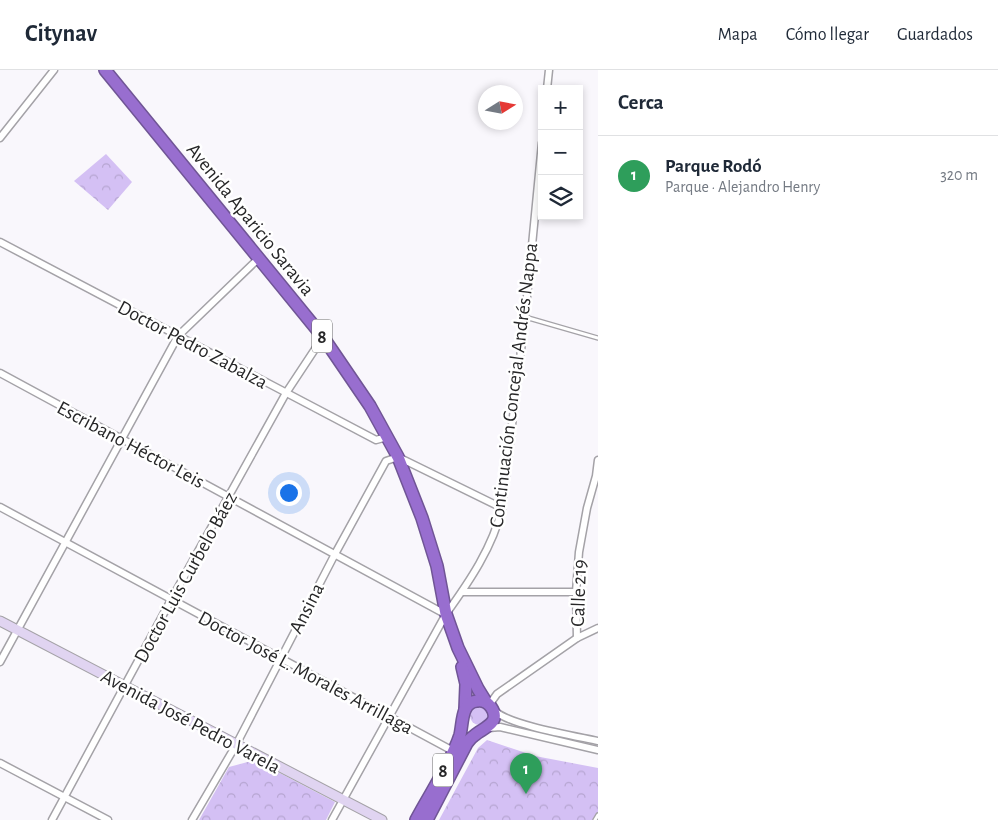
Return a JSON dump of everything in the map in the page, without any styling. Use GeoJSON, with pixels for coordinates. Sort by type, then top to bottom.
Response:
{"type":"FeatureCollection","features":[{"type":"Feature","properties":{"kind":"highway","name":"Avenida Aparicio Saravia"},"geometry":{"type":"LineString","coordinates":[[105,70],[323,337],[370,406],[398,457],[422,518],[437,566],[446,614],[458,648],[478,690],[489,705]]}},
{"type":"Feature","properties":{"kind":"highway","name":"Avenida Aparicio Saravia"},"geometry":{"type":"LineString","coordinates":[[458,648],[466,684],[464,713]]}},
{"type":"Feature","properties":{"kind":"highway"},"geometry":{"type":"LineString","coordinates":[[483,730],[472,729],[465,722],[464,713],[472,702],[481,701],[489,705]]}},
{"type":"Feature","properties":{"kind":"highway","name":"8"},"geometry":{"type":"LineString","coordinates":[[427,820],[467,743],[492,723],[494,713],[489,705]]}},
{"type":"Feature","properties":{"kind":"highway","name":"8"},"geometry":{"type":"LineString","coordinates":[[416,820],[460,736],[464,713]]}},
{"type":"Feature","properties":{"kind":"street"},"geometry":{"type":"LineString","coordinates":[[0,138],[54,70]]}},
{"type":"Feature","properties":{"kind":"street"},"geometry":{"type":"LineString","coordinates":[[547,85],[549,70]]}},
{"type":"Feature","properties":{"kind":"street","name":"Continuación Concejal Andrés Nappa"},"geometry":{"type":"LineString","coordinates":[[332,820],[446,614],[462,592],[494,536],[502,508],[525,318],[539,175]]}},
{"type":"Feature","properties":{"kind":"street","name":"Doctor Pedro Zabalza"},"geometry":{"type":"LineString","coordinates":[[0,242],[376,440],[387,436]]}},
{"type":"Feature","properties":{"kind":"street"},"geometry":{"type":"LineString","coordinates":[[0,662],[178,336],[259,258]]}},
{"type":"Feature","properties":{"kind":"street","name":"Doctor Luis Curbelo Báez"},"geometry":{"type":"LineString","coordinates":[[52,820],[228,496],[286,393],[323,337]]}},
{"type":"Feature","properties":{"kind":"street","name":"Escribano Héctor Leis"},"geometry":{"type":"LineString","coordinates":[[0,373],[446,614]]}},
{"type":"Feature","properties":{"kind":"street"},"geometry":{"type":"LineString","coordinates":[[398,457],[502,508]]}},
{"type":"Feature","properties":{"kind":"street","name":"Ansina"},"geometry":{"type":"LineString","coordinates":[[192,820],[236,745],[334,554],[386,461],[398,457]]}},
{"type":"Feature","properties":{"kind":"street","name":"Calle 219"},"geometry":{"type":"LineString","coordinates":[[577,638],[576,592],[579,552],[598,460]]}},
{"type":"Feature","properties":{"kind":"street","name":"Doctor José L. Morales Arrillaga"},"geometry":{"type":"LineString","coordinates":[[0,507],[453,751]]}},
{"type":"Feature","properties":{"kind":"street"},"geometry":{"type":"LineString","coordinates":[[462,592],[576,592]]}},
{"type":"Feature","properties":{"kind":"street","name":"Avenida José Pedro Varela"},"geometry":{"type":"LineString","coordinates":[[0,621],[382,820]]}},
{"type":"Feature","properties":{"kind":"street"},"geometry":{"type":"LineString","coordinates":[[598,628],[577,638],[497,694],[489,705],[503,718],[598,741]]}},
{"type":"Feature","properties":{"kind":"street"},"geometry":{"type":"LineString","coordinates":[[483,730],[500,727],[598,750]]}},
{"type":"Feature","properties":{"kind":"street"},"geometry":{"type":"LineString","coordinates":[[0,763],[108,820]]}},
{"type":"Feature","properties":{"kind":"lane"},"geometry":{"type":"LineString","coordinates":[[525,318],[598,338]]}},
{"type":"Feature","properties":{"kind":"lane"},"geometry":{"type":"LineString","coordinates":[[595,820],[598,815]]}},
{"type":"Feature","properties":{"kind":"green space"},"geometry":{"type":"Polygon","coordinates":[[[106,154],[132,182],[108,210],[74,181],[106,154]]]}},
{"type":"Feature","properties":{"kind":"green space"},"geometry":{"type":"Polygon","coordinates":[[[475,707],[483,707],[488,712],[486,723],[475,725],[470,720],[470,712],[475,707]]]}},
{"type":"Feature","properties":{"kind":"green space"},"geometry":{"type":"Polygon","coordinates":[[[487,740],[535,756],[598,768],[598,820],[439,820],[478,748],[487,740]]]}},
{"type":"Feature","properties":{"kind":"green space"},"geometry":{"type":"Polygon","coordinates":[[[255,760],[335,802],[326,820],[199,820],[229,767],[255,760]]]}},
{"type":"Feature","properties":{"kind":"place","name":"Parque Rodó"},"geometry":{"type":"Point","coordinates":[526,794]}}]}
